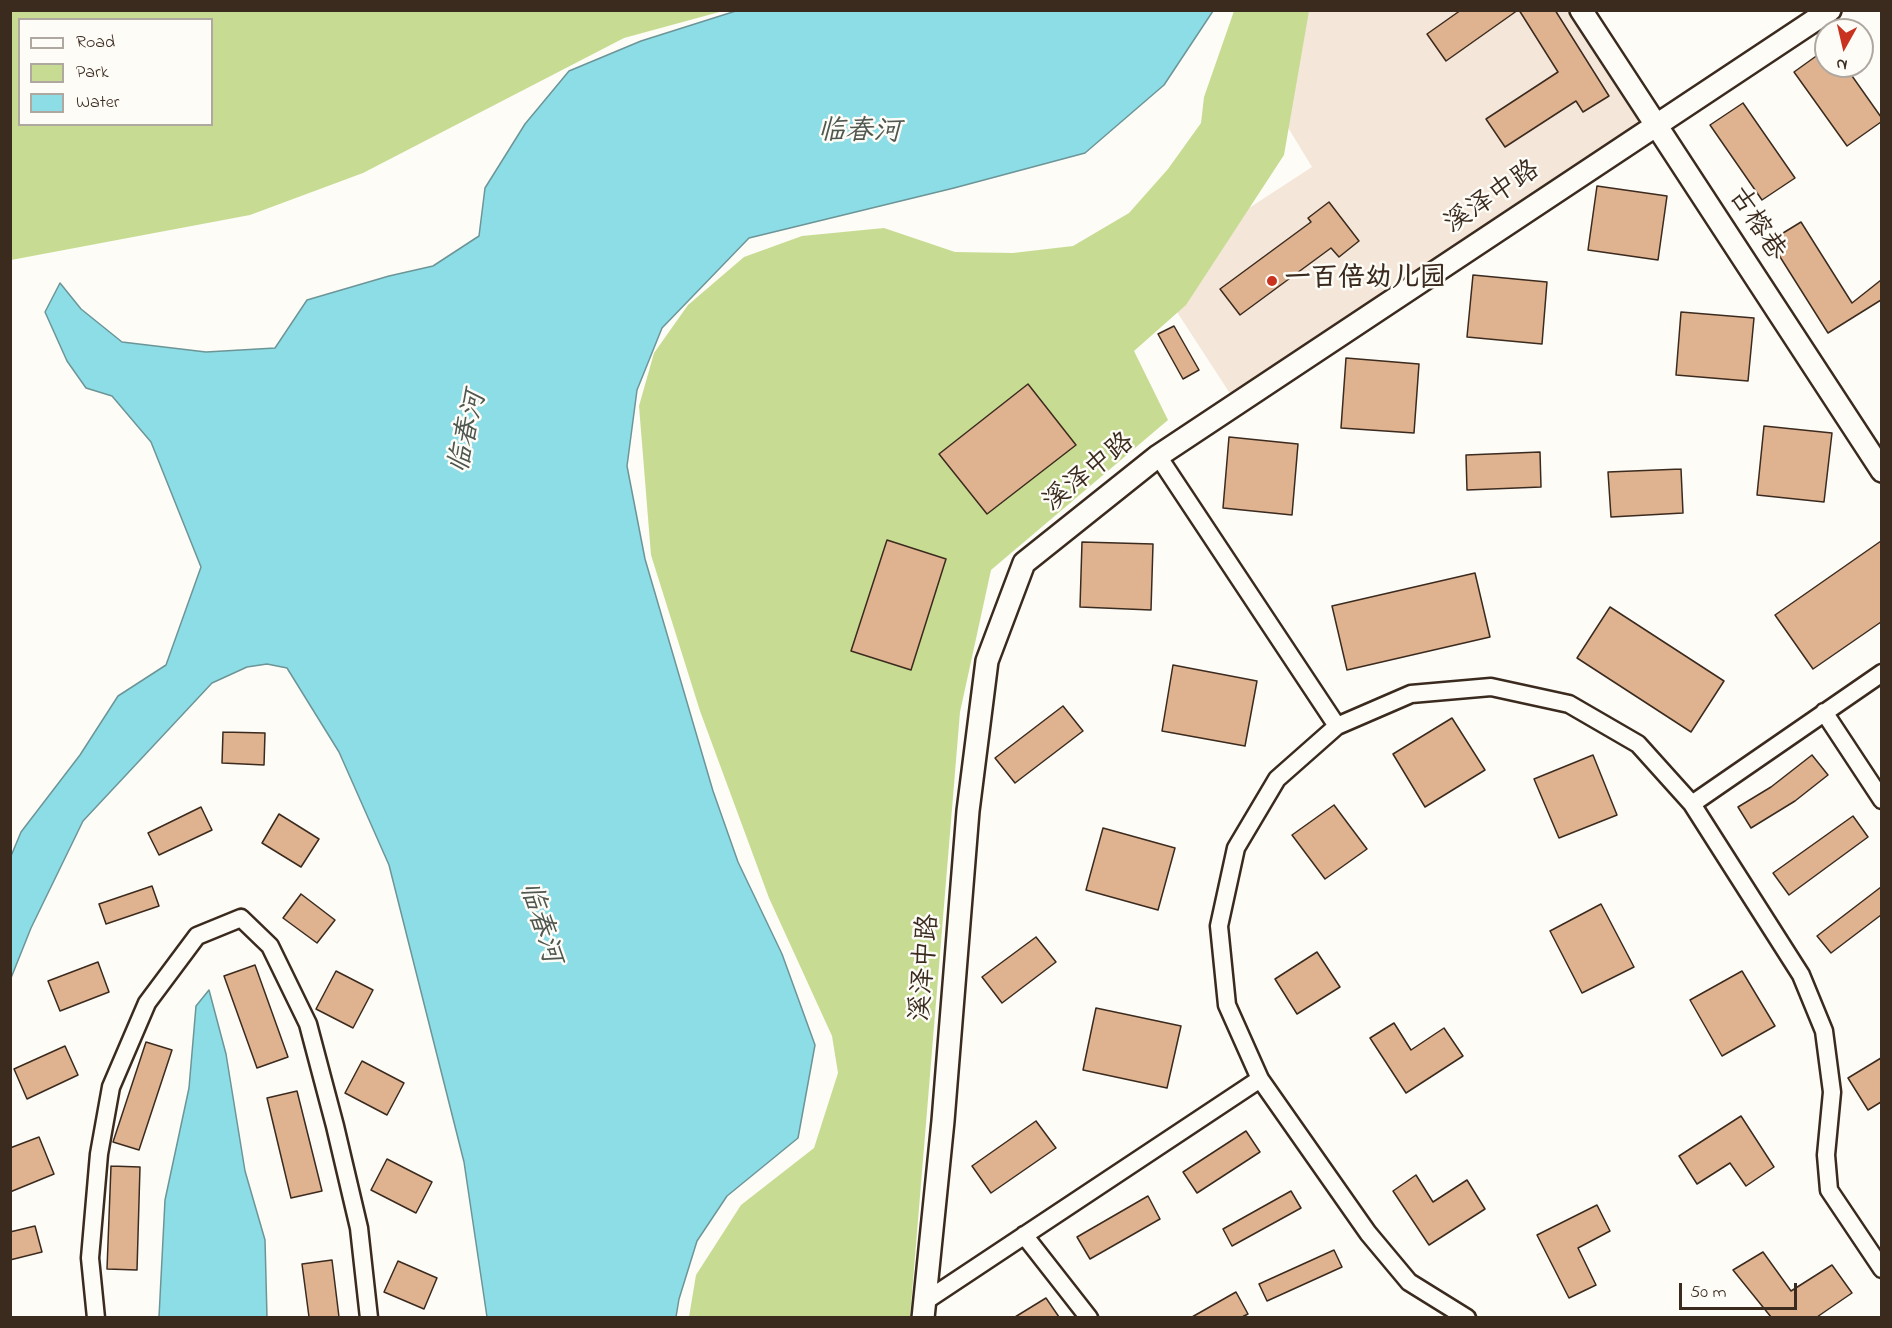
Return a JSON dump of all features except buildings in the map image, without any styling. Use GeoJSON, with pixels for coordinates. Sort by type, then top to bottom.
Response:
{"type":"FeatureCollection","features":[{"type":"Feature","properties":{"kind":"street","name":"古榕巷"},"geometry":{"type":"LineString","coordinates":[[1581,10],[1881,471]]}},
{"type":"Feature","properties":{"kind":"street","name":"溪泽中路"},"geometry":{"type":"LineString","coordinates":[[924,1312],[943,1121],[968,811],[987,661],[1024,563],[1158,456],[1830,10]]}},
{"type":"Feature","properties":{"kind":"street"},"geometry":{"type":"LineString","coordinates":[[1158,456],[1337,726]]}},
{"type":"Feature","properties":{"kind":"street"},"geometry":{"type":"LineString","coordinates":[[1692,804],[1881,673]]}},
{"type":"Feature","properties":{"kind":"street"},"geometry":{"type":"LineString","coordinates":[[1467,1317],[1409,1282],[1368,1233],[1260,1079],[1227,1005],[1219,926],[1236,848],[1277,779],[1337,726],[1411,694],[1491,687],[1569,704],[1638,744],[1692,804],[1801,975],[1824,1032],[1832,1092],[1826,1155],[1829,1190],[1881,1269]]}},
{"type":"Feature","properties":{"kind":"street"},"geometry":{"type":"LineString","coordinates":[[1824,712],[1881,800]]}},
{"type":"Feature","properties":{"kind":"street"},"geometry":{"type":"LineString","coordinates":[[96,1317],[90,1258],[99,1154],[111,1087],[147,1003],[197,936],[242,918],[270,946],[308,1024],[359,1228],[369,1317]]}},
{"type":"Feature","properties":{"kind":"street"},"geometry":{"type":"LineString","coordinates":[[924,1312],[1024,1235],[1260,1079]]}},
{"type":"Feature","properties":{"kind":"street"},"geometry":{"type":"LineString","coordinates":[[1024,1235],[1089,1317]]}},
{"type":"Feature","properties":{"kind":"shaded area"},"geometry":{"type":"Polygon","coordinates":[[[1276,11],[1579,11],[1654,127],[1231,395],[1151,272],[1312,167],[1261,83],[1276,11]]]}},
{"type":"Feature","properties":{"kind":"green space"},"geometry":{"type":"Polygon","coordinates":[[[11,10],[723,10],[624,38],[363,173],[250,215],[11,260],[11,10]]]}},
{"type":"Feature","properties":{"kind":"green space"},"geometry":{"type":"Polygon","coordinates":[[[1234,11],[1309,11],[1284,155],[1186,305],[1134,351],[1168,420],[991,570],[960,712],[910,1317],[689,1317],[696,1275],[741,1205],[814,1148],[838,1073],[832,1036],[769,898],[700,711],[651,555],[639,406],[654,353],[688,305],[744,257],[802,236],[884,228],[955,252],[1013,253],[1073,246],[1129,213],[1168,169],[1201,123],[1204,97],[1234,11]]]}},
{"type":"Feature","properties":{"kind":"water","name":"临春河"},"geometry":{"type":"Polygon","coordinates":[[[739,10],[1213,11],[1164,85],[1085,153],[954,188],[749,238],[662,328],[637,390],[627,466],[645,559],[713,791],[738,862],[782,954],[815,1045],[798,1138],[727,1196],[697,1241],[679,1299],[676,1317],[487,1317],[464,1162],[389,865],[339,752],[287,668],[267,664],[247,667],[212,683],[83,821],[31,928],[11,978],[11,856],[21,832],[80,755],[118,696],[166,665],[201,567],[151,442],[112,396],[86,388],[67,361],[45,312],[60,283],[81,309],[122,342],[206,352],[275,348],[307,300],[389,276],[433,266],[479,236],[485,188],[525,124],[569,71],[641,41],[739,10]]]}},
{"type":"Feature","properties":{"kind":"water"},"geometry":{"type":"Polygon","coordinates":[[[209,990],[226,1054],[245,1171],[265,1240],[267,1317],[159,1317],[165,1200],[189,1088],[196,1006],[209,990]]]}},
{"type":"Feature","properties":{"kind":"place","name":"一百倍幼儿园"},"geometry":{"type":"Point","coordinates":[1272,281]}}]}
